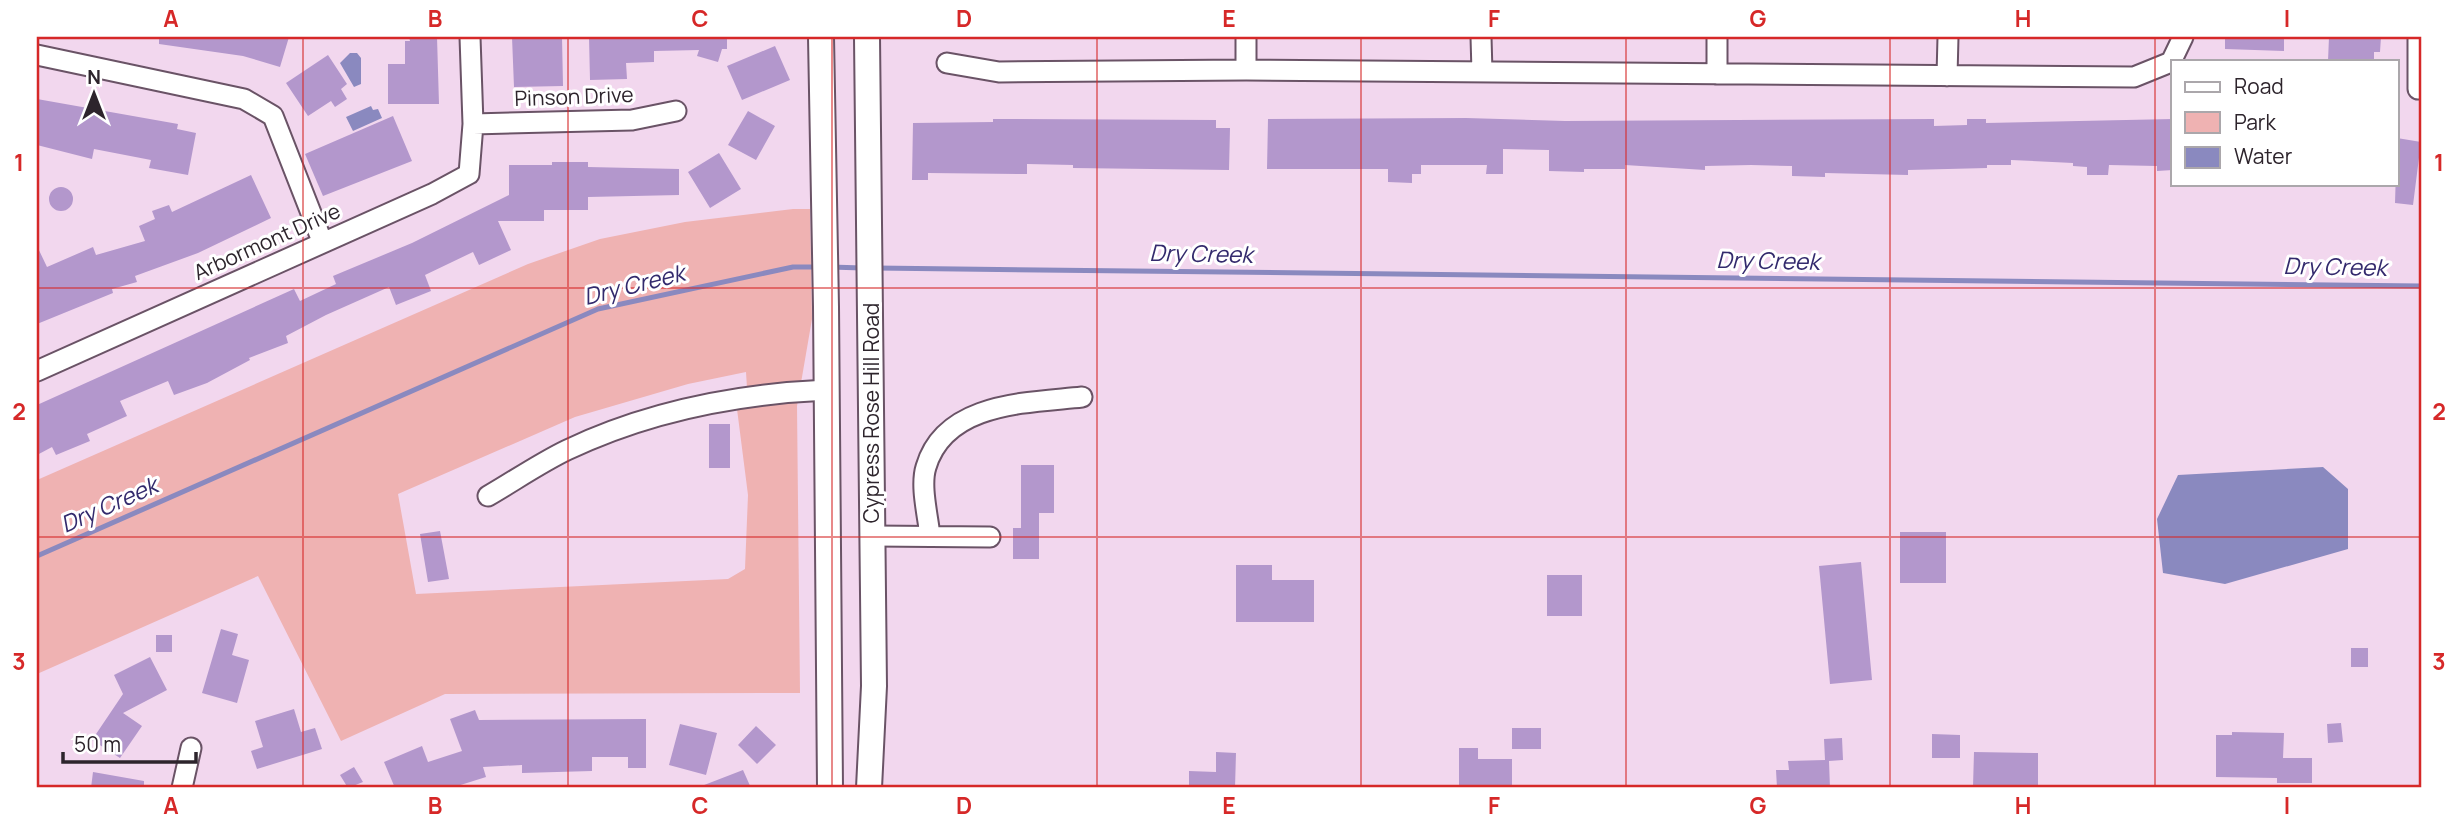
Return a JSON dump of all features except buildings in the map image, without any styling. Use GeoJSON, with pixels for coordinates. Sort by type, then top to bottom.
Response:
{"type":"FeatureCollection","features":[{"type":"Feature","properties":{"kind":"main road"},"geometry":{"type":"LineString","coordinates":[[821,37],[830,788]]}},
{"type":"Feature","properties":{"kind":"main road","name":"Cypress Rose Hill Road"},"geometry":{"type":"LineString","coordinates":[[867,37],[874,686],[869,788]]}},
{"type":"Feature","properties":{"kind":"street"},"geometry":{"type":"LineString","coordinates":[[470,37],[473,124]]}},
{"type":"Feature","properties":{"kind":"street"},"geometry":{"type":"LineString","coordinates":[[1246,37],[1246,70]]}},
{"type":"Feature","properties":{"kind":"street"},"geometry":{"type":"LineString","coordinates":[[1481,37],[1482,72]]}},
{"type":"Feature","properties":{"kind":"street"},"geometry":{"type":"LineString","coordinates":[[1717,37],[1717,74]]}},
{"type":"Feature","properties":{"kind":"street"},"geometry":{"type":"LineString","coordinates":[[1947,76],[1948,37]]}},
{"type":"Feature","properties":{"kind":"street"},"geometry":{"type":"LineString","coordinates":[[2172,60],[2183,37]]}},
{"type":"Feature","properties":{"kind":"street"},"geometry":{"type":"LineString","coordinates":[[2418,37],[2420,89]]}},
{"type":"Feature","properties":{"kind":"street"},"geometry":{"type":"LineString","coordinates":[[37,55],[244,99],[273,116],[322,241]]}},
{"type":"Feature","properties":{"kind":"street"},"geometry":{"type":"LineString","coordinates":[[947,63],[999,72],[1246,70],[2134,77],[2171,62]]}},
{"type":"Feature","properties":{"kind":"street","name":"Pinson Drive"},"geometry":{"type":"LineString","coordinates":[[473,124],[632,120],[676,111]]}},
{"type":"Feature","properties":{"kind":"street","name":"Arbormont Drive"},"geometry":{"type":"LineString","coordinates":[[37,371],[432,194],[469,174],[473,124]]}},
{"type":"Feature","properties":{"kind":"street"},"geometry":{"type":"LineString","coordinates":[[488,496],[567,450],[661,414],[711,402],[827,390]]}},
{"type":"Feature","properties":{"kind":"street"},"geometry":{"type":"LineString","coordinates":[[930,536],[925,468],[941,437],[959,421],[1011,404],[1082,397]]}},
{"type":"Feature","properties":{"kind":"street"},"geometry":{"type":"LineString","coordinates":[[873,536],[990,537]]}},
{"type":"Feature","properties":{"kind":"street"},"geometry":{"type":"LineString","coordinates":[[182,788],[191,748]]}},
{"type":"Feature","properties":{"kind":"green space"},"geometry":{"type":"Polygon","coordinates":[[[810,209],[812,319],[797,406],[800,693],[445,694],[341,741],[258,576],[37,674],[37,480],[528,264],[600,239],[685,222],[810,209]],[[746,372],[688,384],[575,417],[398,494],[416,594],[728,579],[745,569],[748,495],[737,409],[748,404],[746,372]]]}},
{"type":"Feature","properties":{"kind":"water"},"geometry":{"type":"Polygon","coordinates":[[[350,53],[357,53],[361,58],[361,84],[354,87],[340,63],[350,53]]]}},
{"type":"Feature","properties":{"kind":"water"},"geometry":{"type":"Polygon","coordinates":[[[371,106],[373,110],[378,109],[382,118],[353,131],[346,117],[371,106]]]}},
{"type":"Feature","properties":{"kind":"water"},"geometry":{"type":"Polygon","coordinates":[[[2323,467],[2348,489],[2348,549],[2225,584],[2163,573],[2157,519],[2178,475],[2323,467]]]}},
{"type":"Feature","properties":{"kind":"waterway","name":"Dry Creek"},"geometry":{"type":"LineString","coordinates":[[37,556],[598,309],[793,267],[817,267]]}},
{"type":"Feature","properties":{"kind":"waterway","name":"Dry Creek"},"geometry":{"type":"LineString","coordinates":[[830,267],[863,268]]}},
{"type":"Feature","properties":{"kind":"waterway","name":"Dry Creek"},"geometry":{"type":"LineString","coordinates":[[876,268],[2421,286]]}}]}
